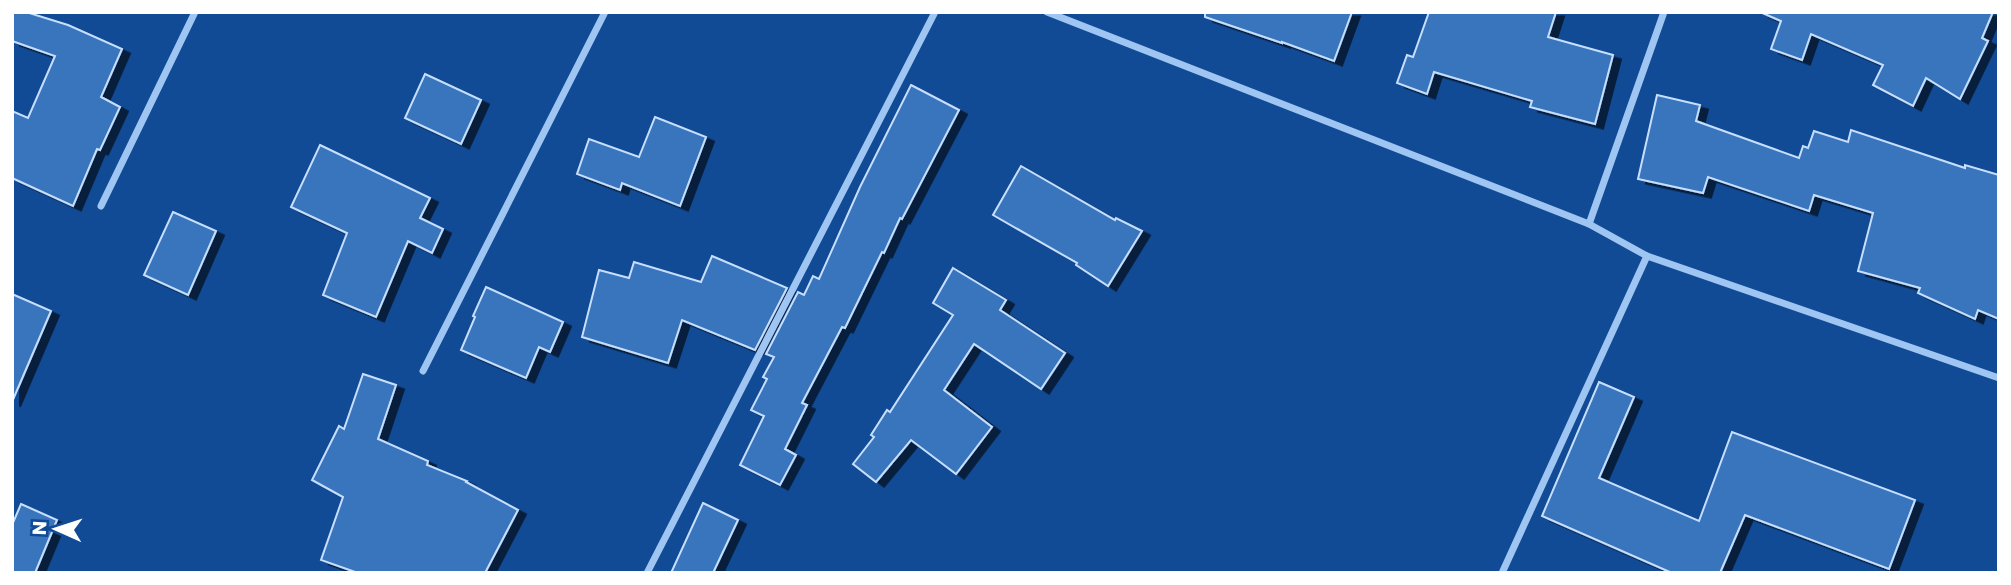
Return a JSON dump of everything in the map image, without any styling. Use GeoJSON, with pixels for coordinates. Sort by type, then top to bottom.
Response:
{"type":"FeatureCollection","features":[{"type":"Feature","properties":{"kind":"street"},"geometry":{"type":"LineString","coordinates":[[102,206],[195,12]]}},
{"type":"Feature","properties":{"kind":"street"},"geometry":{"type":"LineString","coordinates":[[423,372],[604,12]]}},
{"type":"Feature","properties":{"kind":"street"},"geometry":{"type":"LineString","coordinates":[[647,573],[935,12]]}},
{"type":"Feature","properties":{"kind":"street"},"geometry":{"type":"LineString","coordinates":[[1047,12],[1588,224],[1647,256],[1999,378]]}},
{"type":"Feature","properties":{"kind":"street"},"geometry":{"type":"LineString","coordinates":[[1588,224],[1664,12]]}},
{"type":"Feature","properties":{"kind":"street"},"geometry":{"type":"LineString","coordinates":[[1502,573],[1647,256]]}},
{"type":"Feature","properties":{"kind":"building"},"geometry":{"type":"Polygon","coordinates":[[[12,12],[26,12],[68,25],[122,49],[101,97],[120,107],[100,150],[97,149],[73,206],[12,178],[12,111],[28,118],[55,56],[12,41],[12,12]]]}},
{"type":"Feature","properties":{"kind":"building"},"geometry":{"type":"Polygon","coordinates":[[[1205,12],[1352,12],[1334,61],[1205,17],[1205,12]]]}},
{"type":"Feature","properties":{"kind":"building"},"geometry":{"type":"Polygon","coordinates":[[[1429,12],[1556,12],[1548,37],[1613,55],[1595,124],[1530,107],[1532,101],[1434,72],[1427,94],[1397,83],[1407,55],[1413,57],[1429,12]]]}},
{"type":"Feature","properties":{"kind":"building"},"geometry":{"type":"Polygon","coordinates":[[[1760,12],[1993,12],[1982,38],[1988,41],[1960,99],[1926,78],[1913,106],[1873,85],[1883,65],[1811,34],[1802,60],[1771,49],[1781,21],[1760,12]]]}},
{"type":"Feature","properties":{"kind":"building"},"geometry":{"type":"Polygon","coordinates":[[[425,74],[481,100],[461,144],[405,118],[425,74]]]}},
{"type":"Feature","properties":{"kind":"building"},"geometry":{"type":"Polygon","coordinates":[[[911,85],[959,110],[884,253],[882,252],[845,328],[842,327],[802,403],[807,405],[785,449],[796,455],[780,485],[740,465],[764,416],[751,410],[767,379],[763,377],[774,357],[766,354],[798,292],[804,295],[813,276],[819,279],[860,187],[911,85]]]}},
{"type":"Feature","properties":{"kind":"building"},"geometry":{"type":"Polygon","coordinates":[[[1657,95],[1700,105],[1696,121],[1799,158],[1803,146],[1808,148],[1814,131],[1848,142],[1851,130],[1965,168],[1965,165],[1999,175],[1999,319],[1978,310],[1975,319],[1918,293],[1920,288],[1858,271],[1873,213],[1814,195],[1809,211],[1708,177],[1703,193],[1638,179],[1657,95]]]}},
{"type":"Feature","properties":{"kind":"building"},"geometry":{"type":"Polygon","coordinates":[[[655,117],[706,137],[680,206],[622,183],[620,190],[577,174],[589,139],[639,157],[655,117]]]}},
{"type":"Feature","properties":{"kind":"building"},"geometry":{"type":"Polygon","coordinates":[[[320,145],[430,198],[420,218],[443,229],[432,253],[408,241],[376,317],[323,295],[347,233],[291,207],[320,145]]]}},
{"type":"Feature","properties":{"kind":"building"},"geometry":{"type":"Polygon","coordinates":[[[1021,166],[1115,220],[1116,218],[1142,231],[1108,286],[1076,265],[1077,263],[993,215],[1021,166]]]}},
{"type":"Feature","properties":{"kind":"building"},"geometry":{"type":"Polygon","coordinates":[[[173,212],[216,231],[188,295],[144,275],[173,212]]]}},
{"type":"Feature","properties":{"kind":"building"},"geometry":{"type":"Polygon","coordinates":[[[712,256],[787,288],[755,350],[682,320],[668,363],[582,337],[599,270],[629,278],[634,262],[701,282],[712,256]]]}},
{"type":"Feature","properties":{"kind":"building"},"geometry":{"type":"Polygon","coordinates":[[[953,268],[1006,300],[1000,310],[1065,353],[1041,389],[974,344],[944,390],[992,427],[956,474],[911,440],[876,482],[853,464],[874,437],[871,435],[887,410],[890,412],[953,315],[933,303],[953,268]]]}},
{"type":"Feature","properties":{"kind":"building"},"geometry":{"type":"Polygon","coordinates":[[[486,287],[563,322],[550,352],[539,347],[526,378],[461,350],[486,287]]]}},
{"type":"Feature","properties":{"kind":"building"},"geometry":{"type":"Polygon","coordinates":[[[12,294],[51,311],[12,402],[12,294]]]}},
{"type":"Feature","properties":{"kind":"building"},"geometry":{"type":"Polygon","coordinates":[[[363,374],[396,385],[378,439],[428,461],[427,465],[467,481],[518,510],[485,573],[358,573],[321,560],[343,497],[312,480],[339,426],[344,429],[363,374]]]}},
{"type":"Feature","properties":{"kind":"building"},"geometry":{"type":"Polygon","coordinates":[[[1599,382],[1634,397],[1599,478],[1699,521],[1732,432],[1915,500],[1889,569],[1745,515],[1720,573],[1672,573],[1542,516],[1599,382]]]}},
{"type":"Feature","properties":{"kind":"building"},"geometry":{"type":"Polygon","coordinates":[[[703,503],[738,520],[713,573],[671,573],[703,503]]]}},
{"type":"Feature","properties":{"kind":"building"},"geometry":{"type":"Polygon","coordinates":[[[21,504],[57,520],[35,573],[12,573],[12,525],[21,504]]]}}]}
